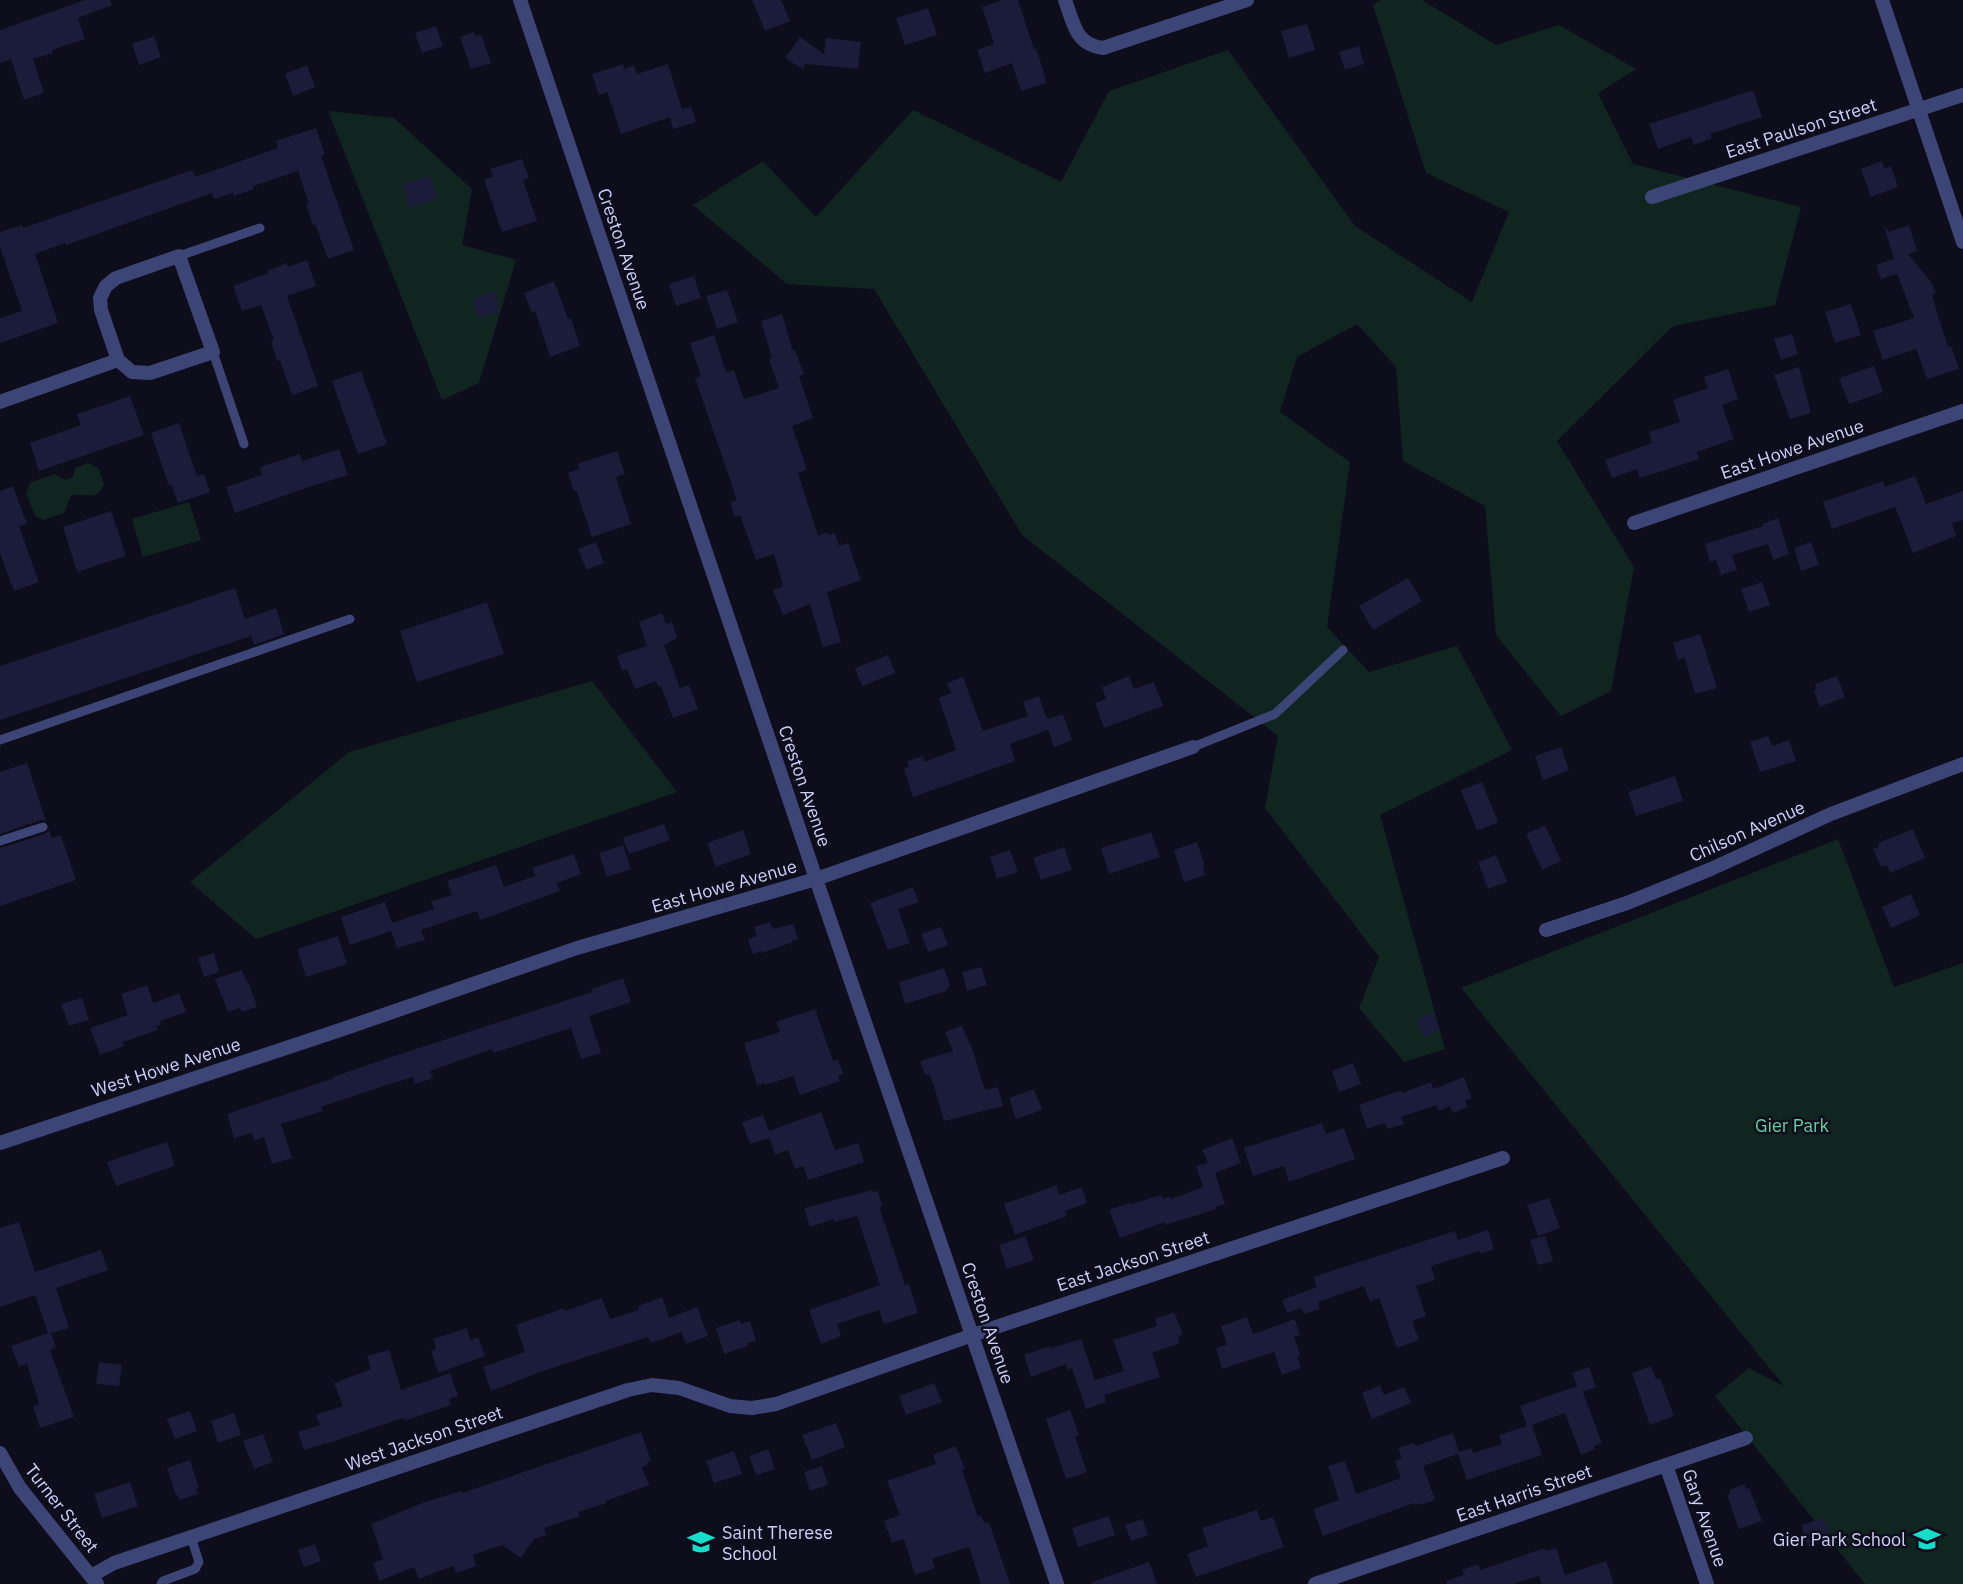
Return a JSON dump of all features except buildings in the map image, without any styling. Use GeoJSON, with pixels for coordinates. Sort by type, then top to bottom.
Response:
{"type":"FeatureCollection","features":[{"type":"Feature","properties":{"kind":"street","name":"Creston Avenue"},"geometry":{"type":"LineString","coordinates":[[520,0],[1056,1584]]}},
{"type":"Feature","properties":{"kind":"street"},"geometry":{"type":"LineString","coordinates":[[1065,0],[1080,36],[1089,46],[1103,48],[1247,0]]}},
{"type":"Feature","properties":{"kind":"street"},"geometry":{"type":"LineString","coordinates":[[1882,0],[1963,242]]}},
{"type":"Feature","properties":{"kind":"street","name":"East Paulson Street"},"geometry":{"type":"LineString","coordinates":[[1652,197],[1963,95]]}},
{"type":"Feature","properties":{"kind":"street"},"geometry":{"type":"LineString","coordinates":[[179,256],[213,352],[150,373],[132,372],[118,360],[101,310],[100,299],[106,286],[116,278],[179,256]]}},
{"type":"Feature","properties":{"kind":"street"},"geometry":{"type":"LineString","coordinates":[[0,402],[118,360]]}},
{"type":"Feature","properties":{"kind":"street","name":"East Howe Avenue"},"geometry":{"type":"LineString","coordinates":[[1634,523],[1963,411]]}},
{"type":"Feature","properties":{"kind":"street","name":"East Howe Avenue"},"geometry":{"type":"LineString","coordinates":[[343,1029],[577,948],[816,879],[1193,747]]}},
{"type":"Feature","properties":{"kind":"street","name":"Chilson Avenue"},"geometry":{"type":"LineString","coordinates":[[1546,930],[1627,903],[1711,869],[1831,814],[1963,764]]}},
{"type":"Feature","properties":{"kind":"street","name":"West Howe Avenue"},"geometry":{"type":"LineString","coordinates":[[0,1143],[343,1029]]}},
{"type":"Feature","properties":{"kind":"street","name":"East Jackson Street"},"geometry":{"type":"LineString","coordinates":[[776,1404],[1503,1158]]}},
{"type":"Feature","properties":{"kind":"street","name":"West Jackson Street"},"geometry":{"type":"LineString","coordinates":[[94,1580],[114,1563],[628,1390],[652,1385],[678,1388],[730,1406],[752,1408],[776,1404]]}},
{"type":"Feature","properties":{"kind":"street","name":"East Harris Street"},"geometry":{"type":"LineString","coordinates":[[1315,1584],[1746,1438]]}},
{"type":"Feature","properties":{"kind":"street","name":"Turner Street"},"geometry":{"type":"LineString","coordinates":[[0,1453],[20,1488],[94,1580]]}},
{"type":"Feature","properties":{"kind":"street","name":"Gary Avenue"},"geometry":{"type":"LineString","coordinates":[[1666,1465],[1707,1584]]}},
{"type":"Feature","properties":{"kind":"lane"},"geometry":{"type":"LineString","coordinates":[[179,256],[260,228]]}},
{"type":"Feature","properties":{"kind":"lane"},"geometry":{"type":"LineString","coordinates":[[213,352],[244,444]]}},
{"type":"Feature","properties":{"kind":"lane"},"geometry":{"type":"LineString","coordinates":[[0,740],[350,619]]}},
{"type":"Feature","properties":{"kind":"lane"},"geometry":{"type":"LineString","coordinates":[[1193,747],[1275,714],[1343,650]]}},
{"type":"Feature","properties":{"kind":"lane"},"geometry":{"type":"LineString","coordinates":[[0,841],[43,827]]}},
{"type":"Feature","properties":{"kind":"lane"},"geometry":{"type":"LineString","coordinates":[[161,1584],[198,1566],[191,1537]]}},
{"type":"Feature","properties":{"kind":"green space"},"geometry":{"type":"Polygon","coordinates":[[[1380,0],[1422,0],[1496,45],[1559,25],[1636,69],[1598,93],[1633,164],[1801,207],[1775,305],[1673,326],[1557,441],[1634,567],[1611,691],[1561,716],[1496,635],[1485,506],[1403,461],[1396,367],[1357,324],[1297,357],[1280,412],[1350,462],[1327,627],[1369,672],[1457,646],[1512,750],[1380,815],[1445,1049],[1404,1062],[1359,1008],[1379,957],[1265,808],[1278,736],[1022,535],[874,289],[787,284],[693,205],[763,161],[816,217],[913,110],[1061,182],[1109,91],[1228,50],[1355,226],[1472,302],[1509,212],[1426,173],[1373,5],[1380,0]]]}},
{"type":"Feature","properties":{"kind":"green space"},"geometry":{"type":"Polygon","coordinates":[[[328,111],[394,118],[472,189],[462,245],[516,260],[479,383],[442,400],[328,111]]]}},
{"type":"Feature","properties":{"kind":"green space"},"geometry":{"type":"Polygon","coordinates":[[[88,463],[99,469],[104,484],[98,494],[71,496],[64,513],[43,520],[35,516],[26,493],[31,482],[55,474],[66,480],[73,477],[75,468],[88,463]]]}},
{"type":"Feature","properties":{"kind":"green space"},"geometry":{"type":"Polygon","coordinates":[[[189,502],[201,540],[143,557],[132,519],[189,502]]]}},
{"type":"Feature","properties":{"kind":"green space"},"geometry":{"type":"Polygon","coordinates":[[[592,681],[677,792],[256,939],[190,882],[349,752],[592,681]]]}},
{"type":"Feature","properties":{"kind":"green space","name":"Gier Park"},"geometry":{"type":"Polygon","coordinates":[[[1838,839],[1894,987],[1963,963],[1963,1584],[1865,1584],[1715,1396],[1749,1368],[1784,1386],[1461,988],[1838,839]]]}},
{"type":"Feature","properties":{"kind":"place","name":"Gier Park School"},"geometry":{"type":"Point","coordinates":[1927,1539]}},
{"type":"Feature","properties":{"kind":"place","name":"Saint Therese School"},"geometry":{"type":"Point","coordinates":[701,1542]}}]}
